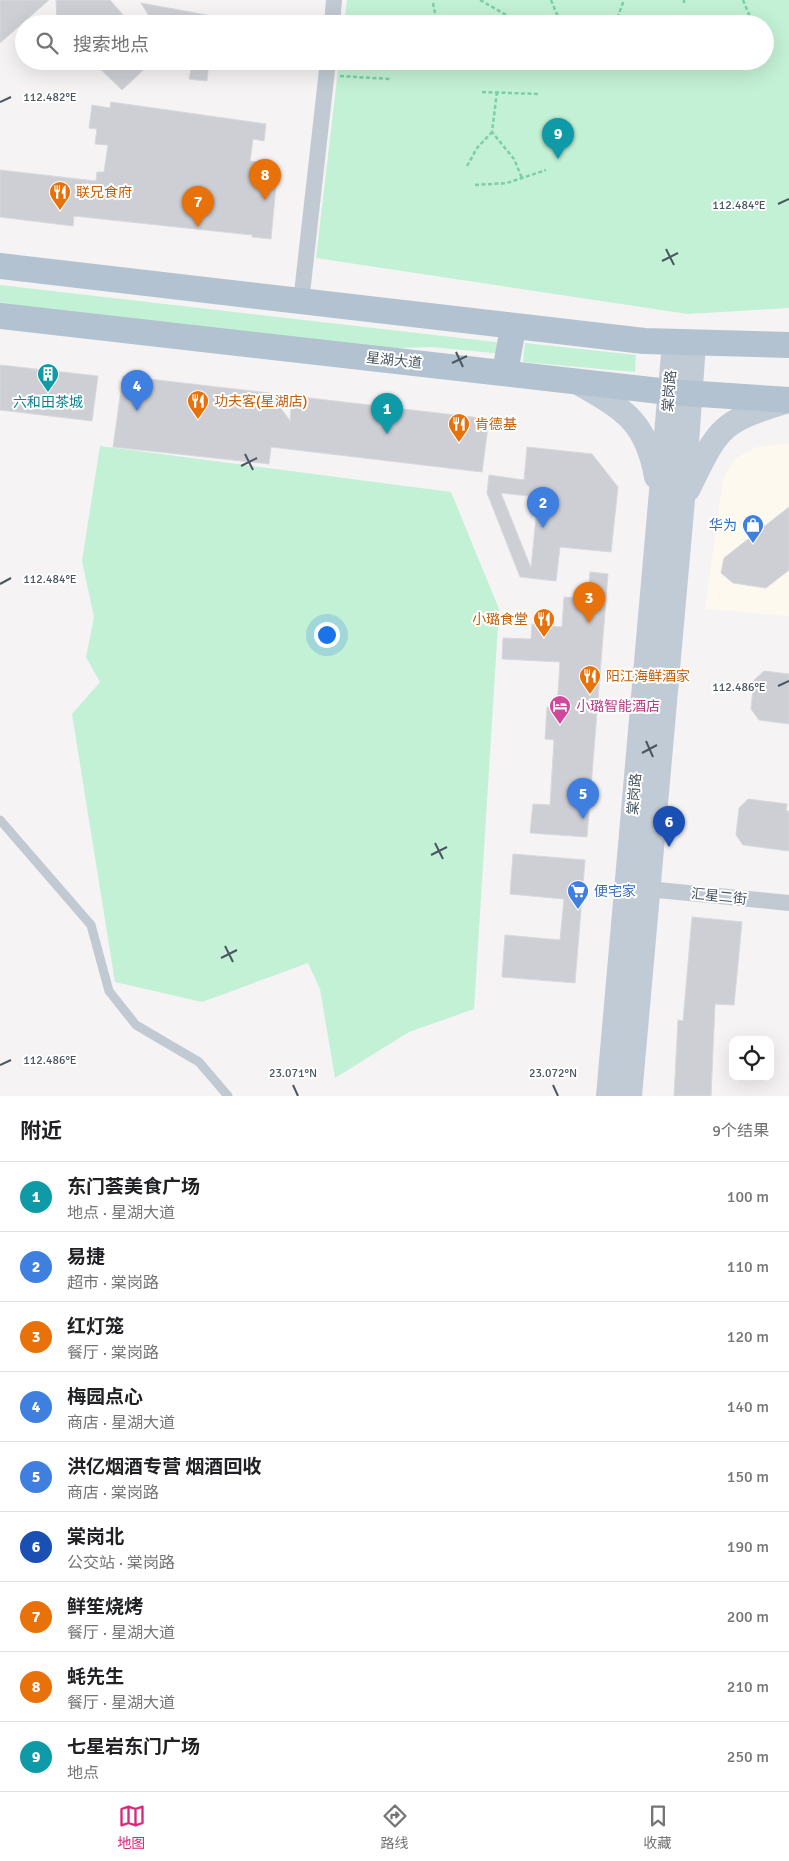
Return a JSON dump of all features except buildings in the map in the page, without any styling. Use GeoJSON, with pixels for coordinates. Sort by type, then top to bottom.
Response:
{"type":"FeatureCollection","features":[{"type":"Feature","properties":{"kind":"main road"},"geometry":{"type":"LineString","coordinates":[[0,266],[513,328],[684,344],[789,345]]}},
{"type":"Feature","properties":{"kind":"main road","name":"星湖大道"},"geometry":{"type":"LineString","coordinates":[[0,316],[680,392],[789,400]]}},
{"type":"Feature","properties":{"kind":"main road"},"geometry":{"type":"LineString","coordinates":[[505,372],[513,328]]}},
{"type":"Feature","properties":{"kind":"main road","name":"棠岗路"},"geometry":{"type":"LineString","coordinates":[[630,1096],[648,890],[650,749],[660,498],[680,392],[684,344]]}},
{"type":"Feature","properties":{"kind":"main road"},"geometry":{"type":"LineString","coordinates":[[572,380],[618,406],[633,421],[644,437],[653,460],[660,498]]}},
{"type":"Feature","properties":{"kind":"main road","name":"棠岗路"},"geometry":{"type":"LineString","coordinates":[[608,1096],[650,749],[683,500],[680,392]]}},
{"type":"Feature","properties":{"kind":"main road"},"geometry":{"type":"LineString","coordinates":[[683,500],[713,440],[727,426],[740,416],[789,400]]}},
{"type":"Feature","properties":{"kind":"street"},"geometry":{"type":"LineString","coordinates":[[333,15],[334,0]]}},
{"type":"Feature","properties":{"kind":"street"},"geometry":{"type":"LineString","coordinates":[[301,302],[327,70]]}},
{"type":"Feature","properties":{"kind":"street","name":"汇星二街"},"geometry":{"type":"LineString","coordinates":[[648,890],[789,903]]}},
{"type":"Feature","properties":{"kind":"lane"},"geometry":{"type":"LineString","coordinates":[[0,820],[91,925],[109,991],[136,1025],[199,1062],[228,1096]]}},
{"type":"Feature","properties":{"kind":"path"},"geometry":{"type":"LineString","coordinates":[[480,0],[506,15]]}},
{"type":"Feature","properties":{"kind":"path"},"geometry":{"type":"LineString","coordinates":[[551,0],[557,15]]}},
{"type":"Feature","properties":{"kind":"path"},"geometry":{"type":"LineString","coordinates":[[618,15],[624,0]]}},
{"type":"Feature","properties":{"kind":"path"},"geometry":{"type":"LineString","coordinates":[[743,0],[749,15]]}},
{"type":"Feature","properties":{"kind":"path"},"geometry":{"type":"LineString","coordinates":[[433,3],[435,13]]}},
{"type":"Feature","properties":{"kind":"path"},"geometry":{"type":"LineString","coordinates":[[339,70],[391,79]]}},
{"type":"Feature","properties":{"kind":"path"},"geometry":{"type":"LineString","coordinates":[[482,92],[538,94]]}},
{"type":"Feature","properties":{"kind":"path"},"geometry":{"type":"LineString","coordinates":[[467,166],[477,148],[492,132],[497,92]]}},
{"type":"Feature","properties":{"kind":"path"},"geometry":{"type":"LineString","coordinates":[[492,132],[514,159],[522,178]]}},
{"type":"Feature","properties":{"kind":"path"},"geometry":{"type":"LineString","coordinates":[[475,185],[507,184],[546,170]]}},
{"type":"Feature","properties":{"kind":"shaded area"},"geometry":{"type":"Polygon","coordinates":[[[789,444],[789,616],[705,609],[723,479],[734,459],[757,447],[789,444]]]}},
{"type":"Feature","properties":{"kind":"green space"},"geometry":{"type":"Polygon","coordinates":[[[347,0],[789,0],[789,308],[688,314],[316,258],[338,70],[774,70],[774,15],[345,15],[347,0]]]}},
{"type":"Feature","properties":{"kind":"green space"},"geometry":{"type":"Polygon","coordinates":[[[0,285],[504,343],[503,354],[432,347],[374,349],[0,304],[0,285]]]}},
{"type":"Feature","properties":{"kind":"green space"},"geometry":{"type":"Polygon","coordinates":[[[525,343],[636,355],[635,372],[523,362],[525,343]]]}},
{"type":"Feature","properties":{"kind":"green space"},"geometry":{"type":"Polygon","coordinates":[[[100,446],[451,492],[499,609],[474,1009],[409,1032],[335,1078],[320,989],[308,963],[202,1002],[115,982],[72,714],[100,682],[86,657],[94,617],[82,561],[100,446]]]}},
{"type":"Feature","properties":{"kind":"place","name":"七星岩东门广场"},"geometry":{"type":"Point","coordinates":[558,159]}},
{"type":"Feature","properties":{"kind":"place","name":"蚝先生"},"geometry":{"type":"Point","coordinates":[265,200]}},
{"type":"Feature","properties":{"kind":"place","name":"联兄食府"},"geometry":{"type":"Point","coordinates":[60,211]}},
{"type":"Feature","properties":{"kind":"place","name":"鲜笙烧烤"},"geometry":{"type":"Point","coordinates":[198,227]}},
{"type":"Feature","properties":{"kind":"place","name":"六和田茶城"},"geometry":{"type":"Point","coordinates":[48,393]}},
{"type":"Feature","properties":{"kind":"place","name":"梅园点心"},"geometry":{"type":"Point","coordinates":[137,411]}},
{"type":"Feature","properties":{"kind":"place","name":"功夫客(星湖店)"},"geometry":{"type":"Point","coordinates":[198,420]}},
{"type":"Feature","properties":{"kind":"place","name":"东门荟美食广场"},"geometry":{"type":"Point","coordinates":[387,434]}},
{"type":"Feature","properties":{"kind":"place","name":"肯德基"},"geometry":{"type":"Point","coordinates":[459,443]}},
{"type":"Feature","properties":{"kind":"place","name":"易捷"},"geometry":{"type":"Point","coordinates":[543,528]}},
{"type":"Feature","properties":{"kind":"place","name":"华为"},"geometry":{"type":"Point","coordinates":[753,544]}},
{"type":"Feature","properties":{"kind":"place","name":"红灯笼"},"geometry":{"type":"Point","coordinates":[589,623]}},
{"type":"Feature","properties":{"kind":"place","name":"小璐食堂"},"geometry":{"type":"Point","coordinates":[544,638]}},
{"type":"Feature","properties":{"kind":"place","name":"阳江海鲜酒家"},"geometry":{"type":"Point","coordinates":[590,695]}},
{"type":"Feature","properties":{"kind":"place","name":"小璐智能酒店"},"geometry":{"type":"Point","coordinates":[560,725]}},
{"type":"Feature","properties":{"kind":"place","name":"洪亿烟酒专营 烟酒回收"},"geometry":{"type":"Point","coordinates":[583,819]}},
{"type":"Feature","properties":{"kind":"place","name":"棠岗北"},"geometry":{"type":"Point","coordinates":[669,847]}},
{"type":"Feature","properties":{"kind":"place","name":"便宅家"},"geometry":{"type":"Point","coordinates":[578,910]}}]}
